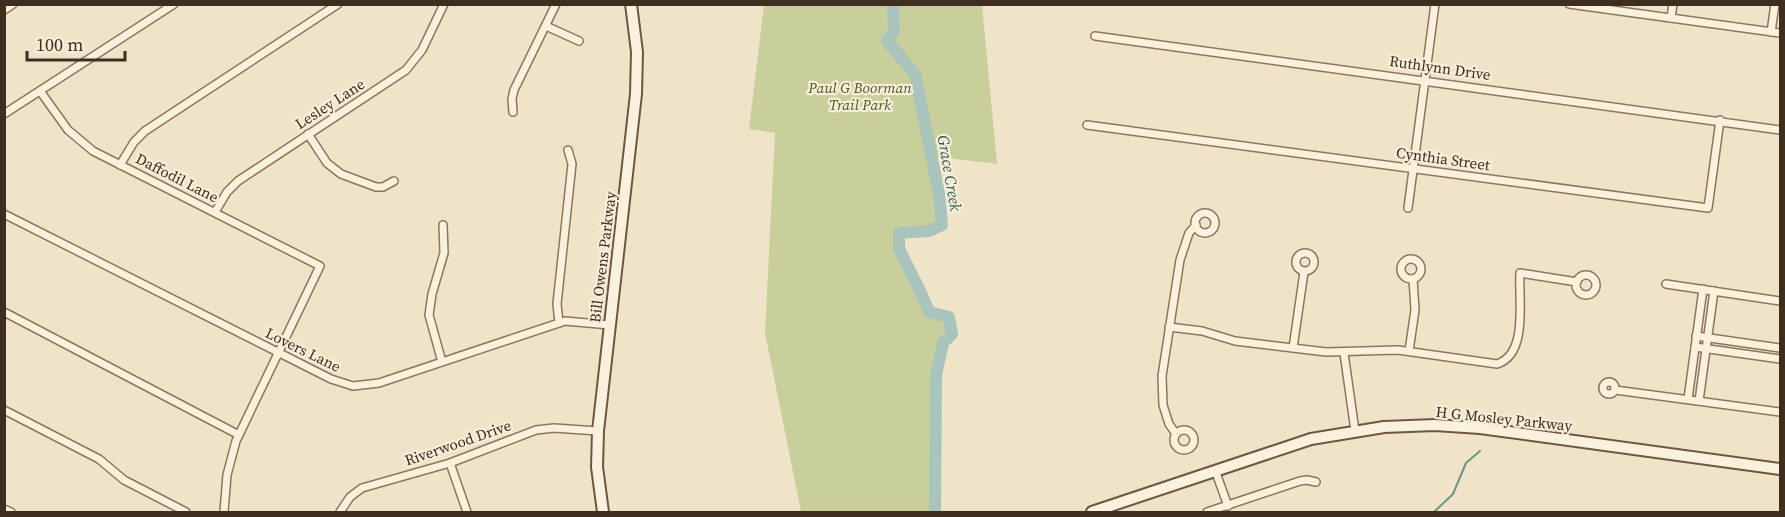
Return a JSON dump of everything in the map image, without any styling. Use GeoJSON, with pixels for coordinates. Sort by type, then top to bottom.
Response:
{"type":"FeatureCollection","features":[{"type":"Feature","properties":{"kind":"main road","name":"Bill Owens Parkway"},"geometry":{"type":"LineString","coordinates":[[603,513],[597,467],[598,431],[636,94],[637,52],[631,4]]}},
{"type":"Feature","properties":{"kind":"main road","name":"H G Mosley Parkway"},"geometry":{"type":"LineString","coordinates":[[1092,513],[1301,442],[1384,427],[1435,425],[1480,428],[1780,469]]}},
{"type":"Feature","properties":{"kind":"street"},"geometry":{"type":"LineString","coordinates":[[4,10],[13,4]]}},
{"type":"Feature","properties":{"kind":"street"},"geometry":{"type":"LineString","coordinates":[[4,114],[174,4]]}},
{"type":"Feature","properties":{"kind":"street"},"geometry":{"type":"LineString","coordinates":[[120,165],[134,142],[145,131],[338,4]]}},
{"type":"Feature","properties":{"kind":"street","name":"Lesley Lane"},"geometry":{"type":"LineString","coordinates":[[215,212],[234,184],[406,70],[422,50],[444,4]]}},
{"type":"Feature","properties":{"kind":"street"},"geometry":{"type":"LineString","coordinates":[[513,112],[513,94],[556,4]]}},
{"type":"Feature","properties":{"kind":"street"},"geometry":{"type":"LineString","coordinates":[[1408,208],[1436,4]]}},
{"type":"Feature","properties":{"kind":"street"},"geometry":{"type":"LineString","coordinates":[[1569,4],[1780,33]]}},
{"type":"Feature","properties":{"kind":"street"},"geometry":{"type":"LineString","coordinates":[[1671,18],[1673,4]]}},
{"type":"Feature","properties":{"kind":"street"},"geometry":{"type":"LineString","coordinates":[[1771,32],[1775,4]]}},
{"type":"Feature","properties":{"kind":"street"},"geometry":{"type":"LineString","coordinates":[[546,26],[579,41]]}},
{"type":"Feature","properties":{"kind":"street","name":"Ruthlynn Drive"},"geometry":{"type":"LineString","coordinates":[[1095,36],[1780,129]]}},
{"type":"Feature","properties":{"kind":"street","name":"Daffodil Lane"},"geometry":{"type":"LineString","coordinates":[[40,91],[61,122],[93,151],[320,266],[279,352]]}},
{"type":"Feature","properties":{"kind":"street","name":"Cynthia Street"},"geometry":{"type":"LineString","coordinates":[[1087,125],[1708,208],[1720,120]]}},
{"type":"Feature","properties":{"kind":"street"},"geometry":{"type":"LineString","coordinates":[[308,134],[327,163],[341,174],[376,187],[383,187],[394,181]]}},
{"type":"Feature","properties":{"kind":"street"},"geometry":{"type":"LineString","coordinates":[[559,323],[557,304],[572,164],[568,150]]}},
{"type":"Feature","properties":{"kind":"street","name":"Lovers Lane"},"geometry":{"type":"LineString","coordinates":[[4,214],[331,379],[353,386],[379,383],[559,323],[571,321],[610,325]]}},
{"type":"Feature","properties":{"kind":"street"},"geometry":{"type":"LineString","coordinates":[[442,362],[429,315],[432,294],[444,253],[443,225]]}},
{"type":"Feature","properties":{"kind":"street"},"geometry":{"type":"LineString","coordinates":[[1176,434],[1168,423],[1161,396],[1162,376],[1180,260],[1189,233],[1196,225]]}},
{"type":"Feature","properties":{"kind":"street"},"geometry":{"type":"LineString","coordinates":[[1293,348],[1304,272]]}},
{"type":"Feature","properties":{"kind":"street"},"geometry":{"type":"LineString","coordinates":[[1169,327],[1202,332],[1235,341],[1293,348],[1344,353],[1384,349],[1493,364],[1501,363],[1510,357],[1515,348],[1520,316],[1521,273],[1576,282]]}},
{"type":"Feature","properties":{"kind":"street"},"geometry":{"type":"LineString","coordinates":[[1409,351],[1415,310],[1413,279]]}},
{"type":"Feature","properties":{"kind":"street"},"geometry":{"type":"LineString","coordinates":[[1666,284],[1780,301]]}},
{"type":"Feature","properties":{"kind":"street"},"geometry":{"type":"LineString","coordinates":[[1688,399],[1702,289]]}},
{"type":"Feature","properties":{"kind":"street"},"geometry":{"type":"LineString","coordinates":[[1700,401],[1714,291]]}},
{"type":"Feature","properties":{"kind":"street"},"geometry":{"type":"LineString","coordinates":[[4,312],[239,435]]}},
{"type":"Feature","properties":{"kind":"street"},"geometry":{"type":"LineString","coordinates":[[1696,336],[1780,348]]}},
{"type":"Feature","properties":{"kind":"street"},"geometry":{"type":"LineString","coordinates":[[1695,347],[1780,359]]}},
{"type":"Feature","properties":{"kind":"street"},"geometry":{"type":"LineString","coordinates":[[224,513],[228,468],[239,435],[279,352]]}},
{"type":"Feature","properties":{"kind":"street"},"geometry":{"type":"LineString","coordinates":[[1344,353],[1355,431]]}},
{"type":"Feature","properties":{"kind":"street"},"geometry":{"type":"LineString","coordinates":[[1615,390],[1780,412]]}},
{"type":"Feature","properties":{"kind":"street"},"geometry":{"type":"LineString","coordinates":[[4,410],[99,459],[124,480],[186,513]]}},
{"type":"Feature","properties":{"kind":"street","name":"Riverwood Drive"},"geometry":{"type":"LineString","coordinates":[[340,513],[350,497],[362,488],[450,463],[540,429],[598,431]]}},
{"type":"Feature","properties":{"kind":"street"},"geometry":{"type":"LineString","coordinates":[[450,463],[467,513]]}},
{"type":"Feature","properties":{"kind":"street"},"geometry":{"type":"LineString","coordinates":[[1215,470],[1228,506]]}},
{"type":"Feature","properties":{"kind":"street"},"geometry":{"type":"LineString","coordinates":[[1207,513],[1303,480],[1316,482]]}},
{"type":"Feature","properties":{"kind":"street"},"geometry":{"type":"LineString","coordinates":[[4,509],[11,513]]}},
{"type":"Feature","properties":{"kind":"green space","name":"Paul G Boorman Trail Park"},"geometry":{"type":"Polygon","coordinates":[[[764,5],[982,5],[997,164],[931,156],[939,194],[942,225],[929,231],[899,233],[899,249],[929,312],[949,317],[952,334],[943,343],[936,375],[935,512],[801,512],[765,333],[775,133],[749,129],[764,5]]]}},
{"type":"Feature","properties":{"kind":"waterway","name":"Grace Creek"},"geometry":{"type":"LineString","coordinates":[[896,4],[893,8],[894,32],[887,41],[915,74],[939,194],[942,225],[929,231],[899,233],[899,249],[929,312],[949,317],[952,334],[943,343],[936,375],[935,512]]}},
{"type":"Feature","properties":{"kind":"waterway"},"geometry":{"type":"LineString","coordinates":[[1434,512],[1453,494],[1466,463],[1480,451]]}}]}
